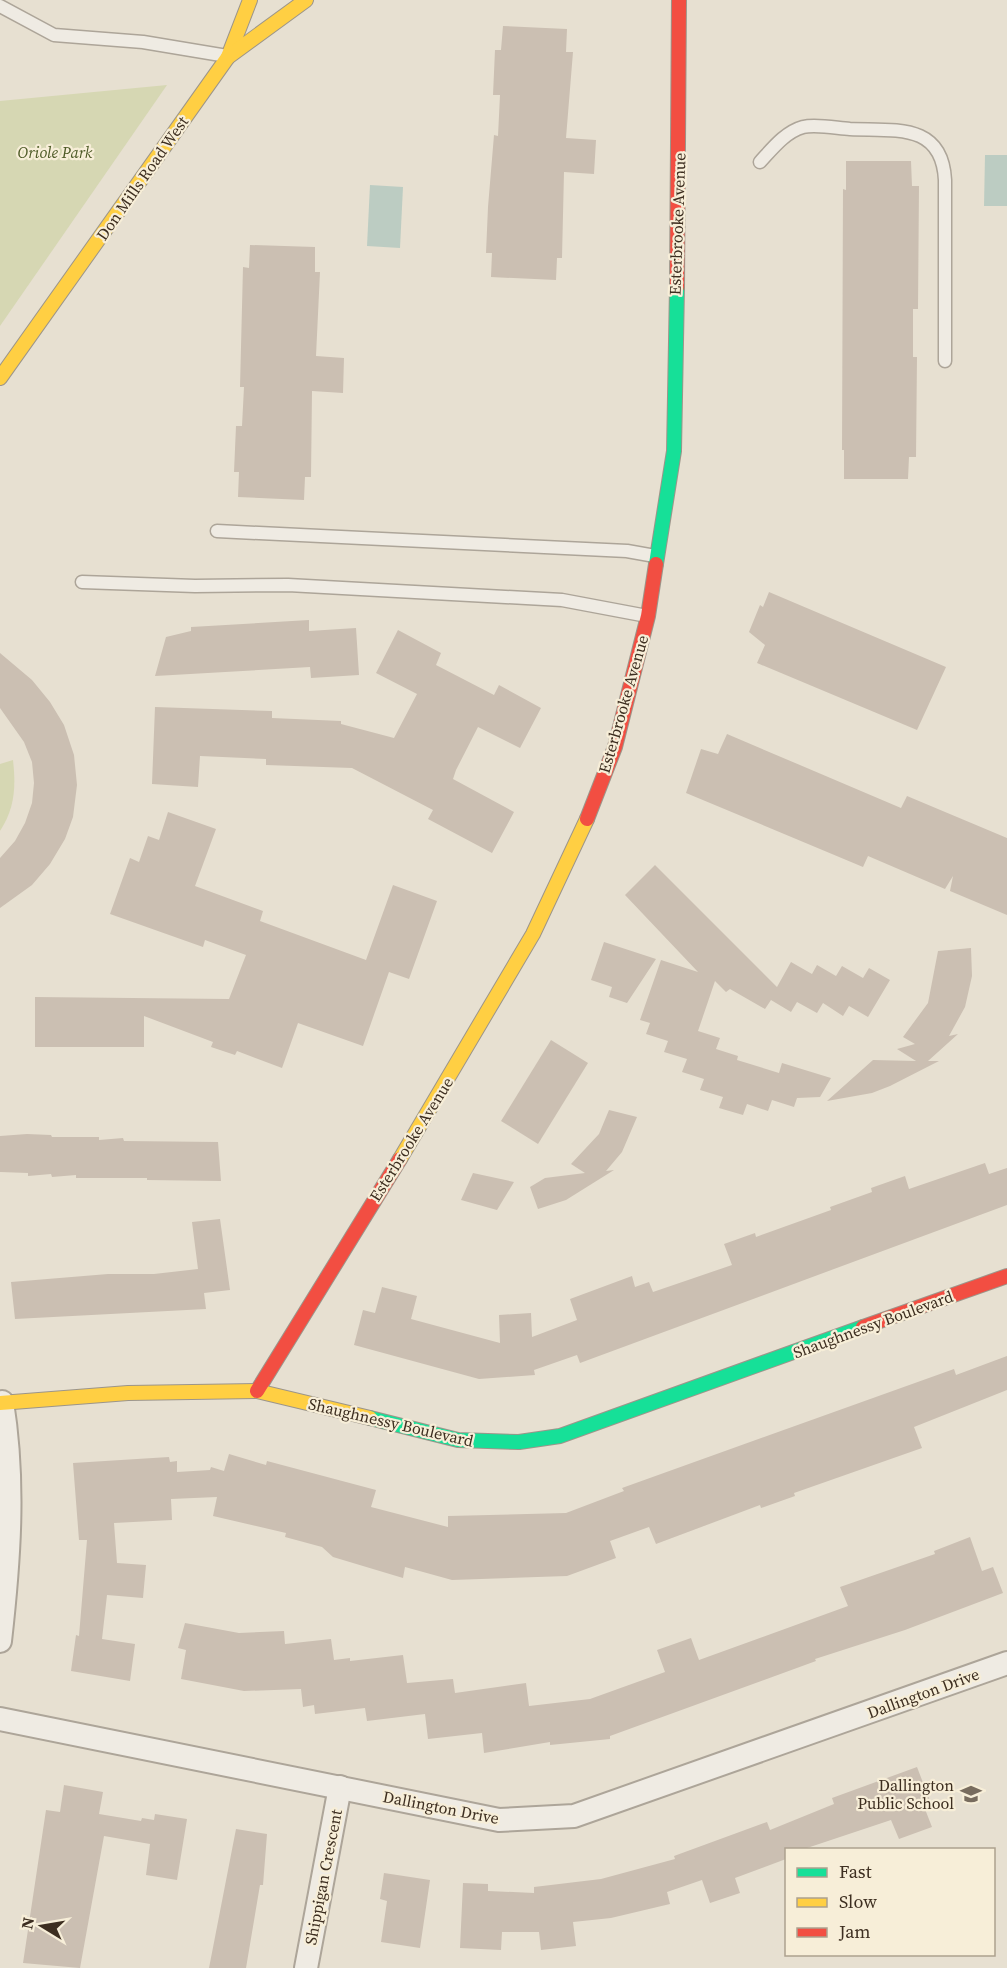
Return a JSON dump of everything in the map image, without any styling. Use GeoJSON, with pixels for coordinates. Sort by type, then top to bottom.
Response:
{"type":"FeatureCollection","features":[{"type":"Feature","properties":{"kind":"street"},"geometry":{"type":"LineString","coordinates":[[228,57],[250,0]]}},
{"type":"Feature","properties":{"kind":"street","name":"Don Mills Road West"},"geometry":{"type":"LineString","coordinates":[[0,378],[228,57],[306,0]]}},
{"type":"Feature","properties":{"kind":"street","name":"Esterbrooke Avenue"},"geometry":{"type":"LineString","coordinates":[[256,1391],[459,1062],[532,934],[578,842],[615,747],[648,616],[674,451],[679,0]]}},
{"type":"Feature","properties":{"kind":"street","name":"Shaughnessy Boulevard"},"geometry":{"type":"LineString","coordinates":[[1,1402],[128,1393],[256,1391],[458,1440],[519,1442],[560,1436],[1007,1276]]}},
{"type":"Feature","properties":{"kind":"street"},"geometry":{"type":"LineString","coordinates":[[0,1641],[9,1557],[8,1445],[1,1402]]}},
{"type":"Feature","properties":{"kind":"street","name":"Dallington Drive"},"geometry":{"type":"LineString","coordinates":[[0,1719],[499,1820],[574,1816],[1007,1662]]}},
{"type":"Feature","properties":{"kind":"street","name":"Shippigan Crescent"},"geometry":{"type":"LineString","coordinates":[[306,1968],[340,1786]]}},
{"type":"Feature","properties":{"kind":"lane"},"geometry":{"type":"LineString","coordinates":[[0,6],[54,35],[143,42],[228,57]]}},
{"type":"Feature","properties":{"kind":"lane"},"geometry":{"type":"LineString","coordinates":[[760,162],[780,140],[804,127],[902,132],[922,136],[936,147],[944,161],[945,180],[945,361]]}},
{"type":"Feature","properties":{"kind":"lane"},"geometry":{"type":"LineString","coordinates":[[217,531],[627,551],[659,556]]}},
{"type":"Feature","properties":{"kind":"lane"},"geometry":{"type":"LineString","coordinates":[[82,582],[195,586],[288,585],[561,600],[648,616]]}},
{"type":"Feature","properties":{"kind":"green space","name":"Oriole Park"},"geometry":{"type":"Polygon","coordinates":[[[167,85],[0,326],[0,101],[167,85]]]}},
{"type":"Feature","properties":{"kind":"green space"},"geometry":{"type":"Polygon","coordinates":[[[13,760],[13,797],[9,814],[0,831],[0,764],[13,760]]]}},
{"type":"Feature","properties":{"kind":"shaded area"},"geometry":{"type":"Polygon","coordinates":[[[985,155],[1007,155],[1007,206],[984,206],[985,155]]]}},
{"type":"Feature","properties":{"kind":"shaded area"},"geometry":{"type":"Polygon","coordinates":[[[370,185],[403,187],[400,248],[367,246],[370,185]]]}},
{"type":"Feature","properties":{"kind":"building"},"geometry":{"type":"Polygon","coordinates":[[[503,26],[567,29],[566,52],[573,52],[566,138],[596,140],[594,174],[564,172],[562,258],[557,258],[556,280],[491,277],[492,253],[486,253],[488,207],[494,135],[498,136],[500,95],[493,95],[495,50],[501,50],[503,26]]]}},
{"type":"Feature","properties":{"kind":"building"},"geometry":{"type":"Polygon","coordinates":[[[846,161],[911,161],[912,186],[919,186],[918,309],[913,309],[913,357],[917,357],[916,457],[909,457],[908,479],[844,479],[844,450],[842,450],[843,189],[846,190],[846,161]]]}},
{"type":"Feature","properties":{"kind":"building"},"geometry":{"type":"Polygon","coordinates":[[[250,245],[315,247],[315,272],[320,272],[316,356],[344,358],[343,393],[312,391],[311,477],[305,477],[304,500],[238,497],[239,472],[234,472],[236,426],[242,426],[244,387],[240,387],[243,267],[249,268],[250,245]]]}},
{"type":"Feature","properties":{"kind":"building"},"geometry":{"type":"Polygon","coordinates":[[[769,592],[946,667],[917,730],[757,663],[765,645],[749,632],[760,605],[763,607],[769,592]]]}},
{"type":"Feature","properties":{"kind":"building"},"geometry":{"type":"Polygon","coordinates":[[[309,620],[309,631],[356,628],[359,675],[311,678],[310,667],[155,676],[166,637],[191,631],[191,627],[309,620]]]}},
{"type":"Feature","properties":{"kind":"building"},"geometry":{"type":"Polygon","coordinates":[[[398,630],[441,653],[436,665],[494,695],[499,685],[541,708],[520,748],[478,727],[456,770],[453,779],[514,812],[492,853],[428,819],[433,810],[352,768],[266,765],[266,759],[200,756],[198,787],[152,784],[155,707],[272,711],[272,718],[341,721],[341,724],[394,738],[417,694],[376,673],[398,630]]]}},
{"type":"Feature","properties":{"kind":"building"},"geometry":{"type":"Polygon","coordinates":[[[0,653],[32,680],[50,702],[64,725],[74,755],[77,785],[73,817],[65,839],[50,864],[32,885],[0,908],[0,858],[15,841],[25,823],[32,803],[34,783],[32,762],[24,742],[0,708],[0,653]]]}},
{"type":"Feature","properties":{"kind":"building"},"geometry":{"type":"Polygon","coordinates":[[[727,734],[901,808],[907,796],[1007,838],[1007,915],[950,891],[953,876],[945,889],[868,856],[863,867],[686,793],[701,749],[718,754],[727,734]]]}},
{"type":"Feature","properties":{"kind":"building"},"geometry":{"type":"Polygon","coordinates":[[[168,812],[216,829],[195,886],[263,911],[260,921],[366,960],[393,885],[437,901],[409,979],[389,972],[363,1046],[298,1023],[282,1068],[237,1051],[235,1055],[211,1047],[213,1042],[144,1016],[144,1047],[35,1047],[35,997],[229,999],[246,955],[205,940],[203,947],[110,914],[130,858],[139,862],[148,836],[159,840],[168,812]]]}},
{"type":"Feature","properties":{"kind":"building"},"geometry":{"type":"Polygon","coordinates":[[[655,865],[777,987],[791,962],[812,974],[817,965],[836,976],[842,966],[863,978],[869,968],[890,980],[868,1017],[849,1006],[843,1016],[823,1003],[817,1013],[797,1002],[791,1012],[771,1000],[765,1009],[730,989],[726,992],[715,981],[698,1031],[720,1038],[716,1049],[738,1056],[737,1060],[779,1073],[782,1063],[831,1078],[820,1097],[797,1098],[794,1107],[772,1100],[768,1111],[747,1104],[743,1115],[719,1108],[723,1097],[700,1090],[704,1079],[682,1072],[687,1059],[664,1052],[668,1041],[646,1034],[650,1023],[640,1020],[661,960],[698,972],[625,895],[655,865]]]}},
{"type":"Feature","properties":{"kind":"building"},"geometry":{"type":"Polygon","coordinates":[[[604,942],[656,959],[627,1003],[609,997],[612,987],[591,980],[604,942]]]}},
{"type":"Feature","properties":{"kind":"building"},"geometry":{"type":"Polygon","coordinates":[[[971,948],[972,976],[965,1007],[949,1036],[958,1034],[928,1061],[939,1061],[872,1093],[827,1101],[873,1060],[916,1061],[897,1049],[915,1044],[903,1037],[928,1003],[938,951],[971,948]]]}},
{"type":"Feature","properties":{"kind":"building"},"geometry":{"type":"Polygon","coordinates":[[[551,1040],[588,1063],[538,1144],[501,1121],[551,1040]]]}},
{"type":"Feature","properties":{"kind":"building"},"geometry":{"type":"Polygon","coordinates":[[[609,1110],[637,1117],[622,1152],[606,1171],[614,1170],[566,1200],[538,1209],[530,1187],[545,1178],[585,1173],[571,1164],[599,1134],[609,1110]]]}},
{"type":"Feature","properties":{"kind":"building"},"geometry":{"type":"Polygon","coordinates":[[[51,1135],[52,1137],[99,1137],[99,1140],[123,1138],[124,1141],[218,1142],[221,1181],[76,1178],[76,1175],[52,1177],[51,1174],[28,1176],[28,1173],[0,1172],[0,1136],[51,1135]]]}},
{"type":"Feature","properties":{"kind":"building"},"geometry":{"type":"Polygon","coordinates":[[[985,1163],[989,1174],[1007,1168],[1007,1205],[580,1363],[577,1355],[534,1370],[535,1375],[479,1379],[354,1345],[363,1310],[375,1313],[382,1287],[417,1296],[411,1319],[500,1343],[499,1315],[531,1313],[532,1337],[577,1320],[570,1299],[632,1276],[635,1287],[649,1282],[653,1292],[732,1265],[724,1244],[755,1233],[756,1237],[831,1210],[830,1207],[872,1192],[871,1188],[905,1176],[909,1189],[985,1163]]]}},
{"type":"Feature","properties":{"kind":"building"},"geometry":{"type":"Polygon","coordinates":[[[473,1173],[514,1182],[497,1210],[461,1200],[473,1173]]]}},
{"type":"Feature","properties":{"kind":"building"},"geometry":{"type":"Polygon","coordinates":[[[220,1219],[230,1290],[204,1293],[206,1309],[15,1319],[11,1282],[108,1274],[154,1274],[198,1269],[192,1222],[220,1219]]]}},
{"type":"Feature","properties":{"kind":"building"},"geometry":{"type":"Polygon","coordinates":[[[1007,1356],[1007,1390],[914,1427],[922,1448],[794,1493],[795,1496],[761,1508],[760,1505],[656,1544],[649,1527],[610,1541],[616,1558],[567,1576],[452,1580],[405,1567],[403,1578],[333,1557],[322,1547],[285,1537],[286,1533],[213,1516],[217,1497],[171,1499],[172,1520],[114,1523],[117,1563],[146,1565],[143,1598],[107,1595],[102,1639],[135,1644],[130,1681],[71,1671],[76,1635],[79,1636],[87,1540],[79,1540],[73,1463],[169,1457],[170,1462],[177,1461],[177,1472],[210,1470],[211,1467],[224,1471],[229,1454],[266,1465],[267,1461],[376,1490],[371,1507],[448,1527],[448,1516],[566,1513],[624,1491],[622,1488],[954,1369],[956,1375],[1007,1356]]]}},
{"type":"Feature","properties":{"kind":"building"},"geometry":{"type":"Polygon","coordinates":[[[970,1537],[982,1571],[993,1567],[1003,1593],[905,1630],[815,1659],[816,1661],[610,1736],[610,1739],[550,1745],[550,1742],[484,1753],[482,1733],[428,1739],[425,1714],[367,1721],[365,1708],[315,1714],[314,1705],[303,1707],[301,1689],[244,1691],[181,1679],[186,1650],[178,1648],[185,1623],[239,1633],[284,1631],[285,1644],[331,1639],[334,1660],[350,1658],[350,1661],[403,1655],[407,1683],[453,1679],[455,1693],[526,1683],[529,1706],[590,1699],[665,1672],[657,1650],[691,1638],[699,1660],[848,1606],[840,1587],[935,1554],[934,1551],[970,1537]]]}},
{"type":"Feature","properties":{"kind":"building"},"geometry":{"type":"Polygon","coordinates":[[[917,1767],[930,1801],[923,1804],[932,1827],[899,1839],[891,1820],[807,1848],[785,1848],[785,1859],[735,1878],[740,1893],[710,1903],[702,1880],[667,1892],[670,1904],[611,1918],[573,1922],[576,1946],[541,1950],[539,1932],[502,1932],[501,1950],[460,1948],[463,1883],[488,1884],[488,1891],[534,1893],[534,1887],[601,1879],[675,1859],[674,1856],[767,1822],[770,1830],[834,1804],[832,1798],[917,1767]]]}},
{"type":"Feature","properties":{"kind":"building"},"geometry":{"type":"Polygon","coordinates":[[[64,1785],[103,1792],[99,1814],[141,1821],[142,1818],[154,1820],[155,1814],[187,1819],[177,1880],[146,1875],[150,1844],[104,1836],[80,1968],[23,1963],[46,1810],[60,1812],[64,1785]]]}},
{"type":"Feature","properties":{"kind":"building"},"geometry":{"type":"Polygon","coordinates":[[[236,1829],[267,1834],[263,1885],[260,1885],[246,1968],[209,1968],[236,1829]]]}},
{"type":"Feature","properties":{"kind":"building"},"geometry":{"type":"Polygon","coordinates":[[[384,1873],[430,1880],[420,1948],[381,1942],[387,1901],[380,1899],[384,1873]]]}},
{"type":"Feature","properties":{"kind":"traffic: fast"},"geometry":{"type":"LineString","coordinates":[[656,564],[674,451],[677,287]]}},
{"type":"Feature","properties":{"kind":"traffic: fast"},"geometry":{"type":"LineString","coordinates":[[370,1418],[458,1440],[519,1442],[560,1436],[863,1327]]}},
{"type":"Feature","properties":{"kind":"traffic: slow"},"geometry":{"type":"LineString","coordinates":[[228,57],[250,0]]}},
{"type":"Feature","properties":{"kind":"traffic: slow"},"geometry":{"type":"LineString","coordinates":[[0,378],[228,57],[306,0]]}},
{"type":"Feature","properties":{"kind":"traffic: slow"},"geometry":{"type":"LineString","coordinates":[[400,1159],[533,934],[587,819]]}},
{"type":"Feature","properties":{"kind":"traffic: slow"},"geometry":{"type":"LineString","coordinates":[[0,1403],[128,1393],[257,1391],[370,1418]]}},
{"type":"Feature","properties":{"kind":"traffic: jam"},"geometry":{"type":"LineString","coordinates":[[677,287],[679,0]]}},
{"type":"Feature","properties":{"kind":"traffic: jam"},"geometry":{"type":"LineString","coordinates":[[587,819],[615,747],[648,616],[656,564]]}},
{"type":"Feature","properties":{"kind":"traffic: jam"},"geometry":{"type":"LineString","coordinates":[[257,1391],[400,1159]]}},
{"type":"Feature","properties":{"kind":"traffic: jam"},"geometry":{"type":"LineString","coordinates":[[863,1327],[1007,1276]]}},
{"type":"Feature","properties":{"kind":"place","name":"Dallington Public School"},"geometry":{"type":"Point","coordinates":[971,1794]}}]}
